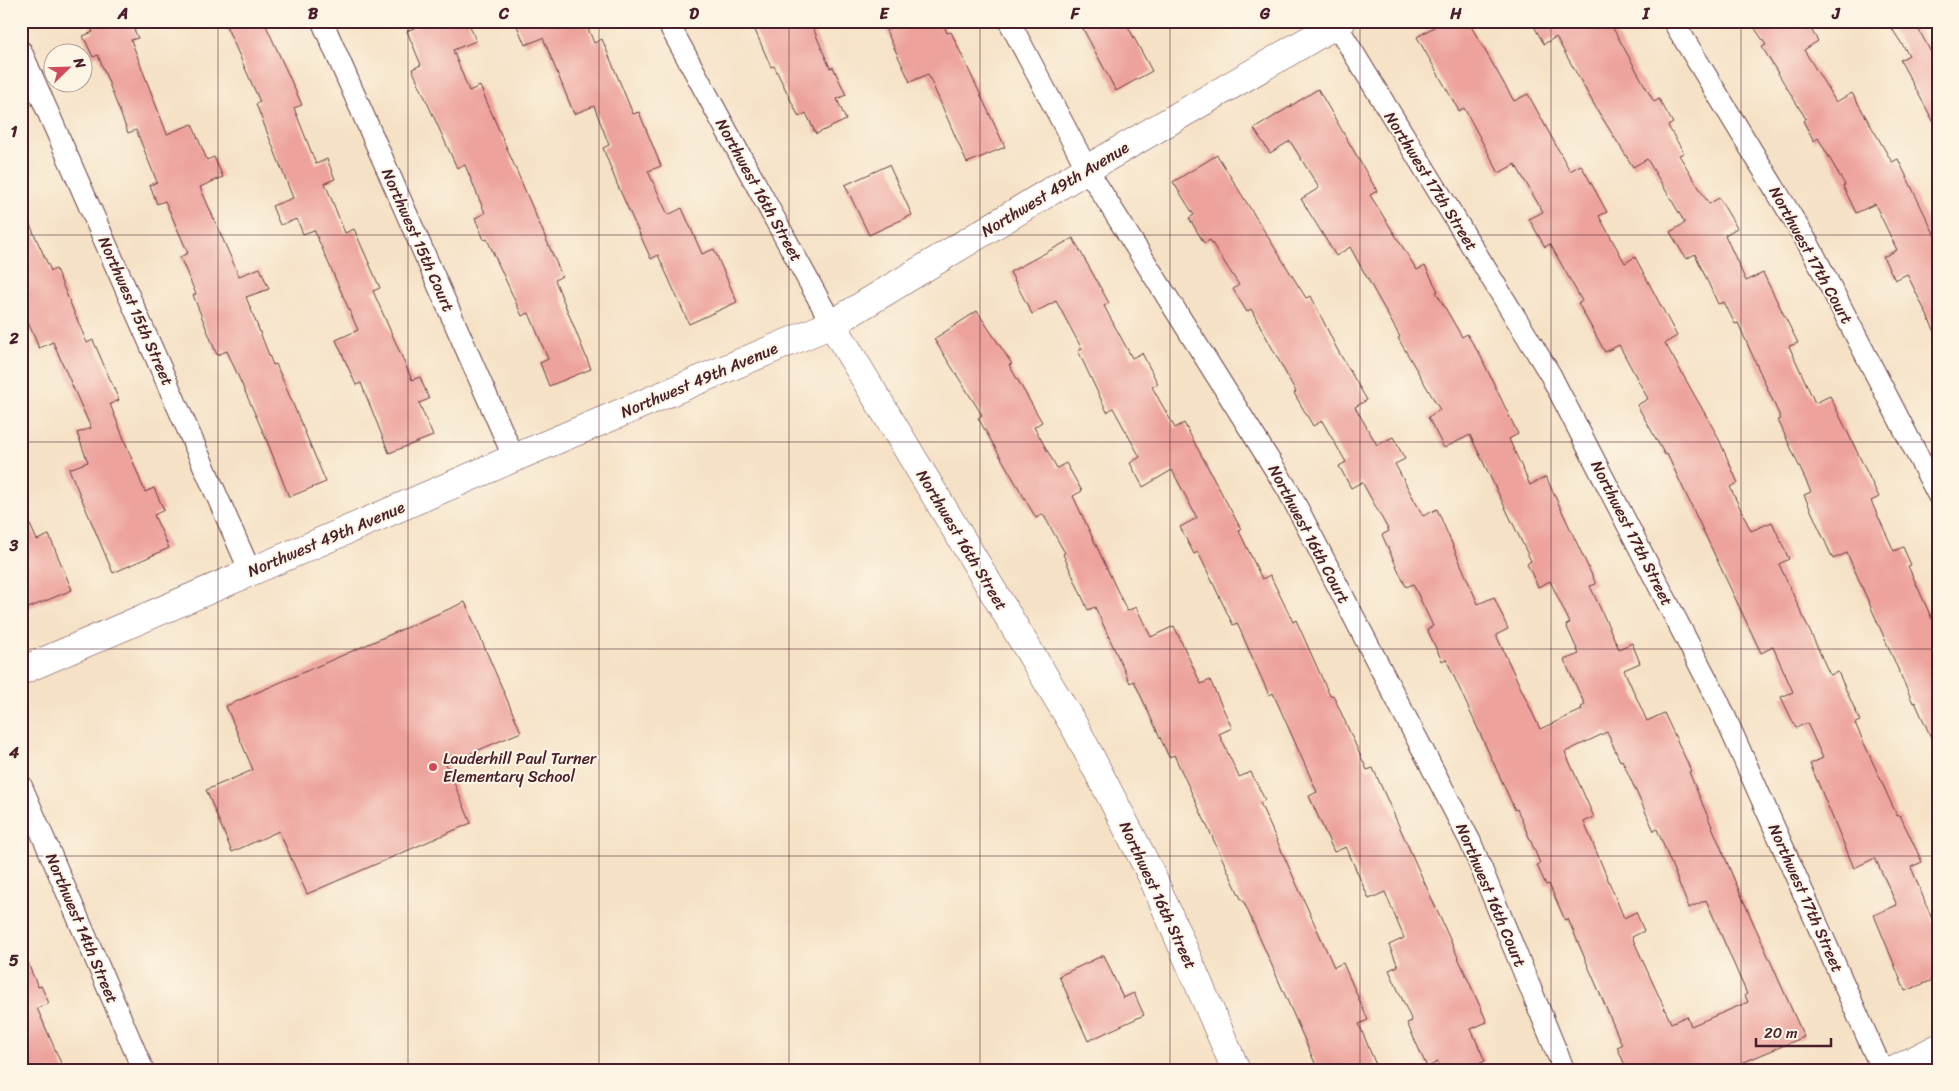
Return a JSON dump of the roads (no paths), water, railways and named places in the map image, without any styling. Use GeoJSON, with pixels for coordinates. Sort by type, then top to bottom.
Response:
{"type":"FeatureCollection","features":[{"type":"Feature","properties":{"kind":"street","name":"Northwest 15th Court"},"geometry":{"type":"LineString","coordinates":[[322,21],[514,458]]}},
{"type":"Feature","properties":{"kind":"street","name":"Northwest 16th Street"},"geometry":{"type":"LineString","coordinates":[[667,21],[832,324],[1076,729],[1151,874],[1236,1070]]}},
{"type":"Feature","properties":{"kind":"street","name":"Northwest 16th Court"},"geometry":{"type":"LineString","coordinates":[[1009,21],[1087,170],[1288,490],[1470,841],[1564,1070]]}},
{"type":"Feature","properties":{"kind":"street","name":"Northwest 17th Court"},"geometry":{"type":"LineString","coordinates":[[1673,21],[1809,245],[1938,495]]}},
{"type":"Feature","properties":{"kind":"street","name":"Northwest 49th Avenue"},"geometry":{"type":"LineString","coordinates":[[21,671],[514,458],[832,324],[1087,170],[1337,23]]}},
{"type":"Feature","properties":{"kind":"street","name":"Northwest 17th Street"},"geometry":{"type":"LineString","coordinates":[[1337,23],[1554,383],[1718,701],[1882,1070]]}},
{"type":"Feature","properties":{"kind":"street","name":"Northwest 15th Street"},"geometry":{"type":"LineString","coordinates":[[21,51],[250,572]]}},
{"type":"Feature","properties":{"kind":"street","name":"Northwest 14th Street"},"geometry":{"type":"LineString","coordinates":[[21,786],[143,1070]]}},
{"type":"Feature","properties":{"kind":"street"},"geometry":{"type":"LineString","coordinates":[[1895,1070],[1938,1048]]}},
{"type":"Feature","properties":{"kind":"place","name":"Lauderhill Paul Turner Elementary School"},"geometry":{"type":"Point","coordinates":[433,767]}}]}
